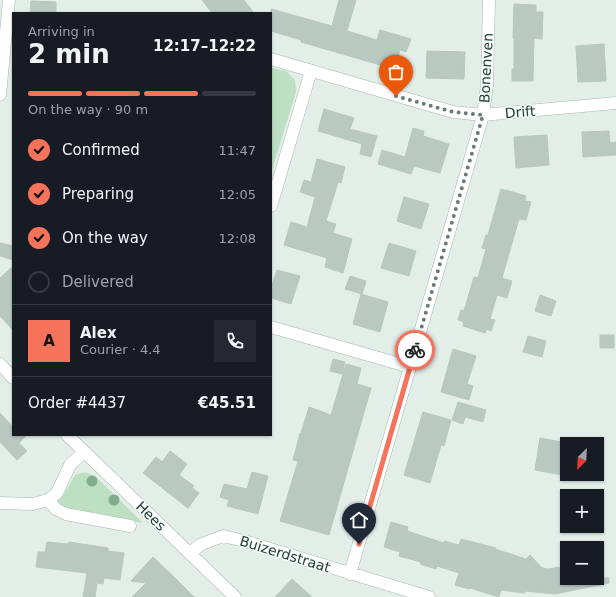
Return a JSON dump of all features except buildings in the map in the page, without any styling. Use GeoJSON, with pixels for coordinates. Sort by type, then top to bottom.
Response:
{"type":"FeatureCollection","features":[{"type":"Feature","properties":{"kind":"street"},"geometry":{"type":"LineString","coordinates":[[0,95],[9,0]]}},
{"type":"Feature","properties":{"kind":"street","name":"Bonenven"},"geometry":{"type":"LineString","coordinates":[[350,574],[483,115],[487,85],[489,0]]}},
{"type":"Feature","properties":{"kind":"street","name":"Drift"},"geometry":{"type":"LineString","coordinates":[[272,59],[453,112],[483,115],[616,103]]}},
{"type":"Feature","properties":{"kind":"street"},"geometry":{"type":"LineString","coordinates":[[272,203],[311,71]]}},
{"type":"Feature","properties":{"kind":"street"},"geometry":{"type":"LineString","coordinates":[[272,327],[410,367]]}},
{"type":"Feature","properties":{"kind":"street"},"geometry":{"type":"LineString","coordinates":[[0,364],[12,377]]}},
{"type":"Feature","properties":{"kind":"street","name":"Hees"},"geometry":{"type":"LineString","coordinates":[[68,436],[235,597]]}},
{"type":"Feature","properties":{"kind":"street"},"geometry":{"type":"LineString","coordinates":[[0,503],[34,504],[48,500],[57,492],[70,465],[84,452]]}},
{"type":"Feature","properties":{"kind":"street"},"geometry":{"type":"LineString","coordinates":[[48,500],[56,509],[66,514],[130,526]]}},
{"type":"Feature","properties":{"kind":"street","name":"Buizerdstraat"},"geometry":{"type":"LineString","coordinates":[[189,553],[202,544],[223,536],[429,597]]}},
{"type":"Feature","properties":{"kind":"green space"},"geometry":{"type":"Polygon","coordinates":[[[272,68],[286,71],[295,80],[296,92],[272,170],[272,68]]]}},
{"type":"Feature","properties":{"kind":"green space"},"geometry":{"type":"Polygon","coordinates":[[[85,472],[95,476],[143,523],[62,508],[57,502],[63,496],[75,475],[85,472]]]}},
{"type":"Feature","properties":{"kind":"way so far"},"geometry":{"type":"LineString","coordinates":[[396,96],[453,112],[483,115],[415,350]]}},
{"type":"Feature","properties":{"kind":"route"},"geometry":{"type":"LineString","coordinates":[[359,544],[415,350]]}}]}
